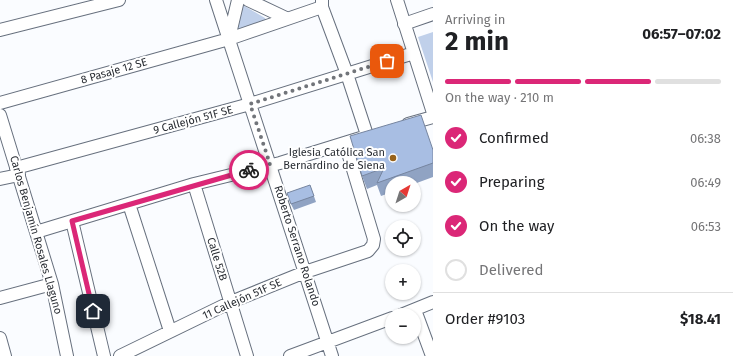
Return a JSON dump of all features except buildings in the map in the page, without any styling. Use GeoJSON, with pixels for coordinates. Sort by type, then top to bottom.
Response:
{"type":"FeatureCollection","features":[{"type":"Feature","properties":{"kind":"street"},"geometry":{"type":"LineString","coordinates":[[0,30],[119,0]]}},
{"type":"Feature","properties":{"kind":"street","name":"Roberto Serrano Rolando"},"geometry":{"type":"LineString","coordinates":[[216,0],[332,356]]}},
{"type":"Feature","properties":{"kind":"street"},"geometry":{"type":"LineString","coordinates":[[229,39],[238,0]]}},
{"type":"Feature","properties":{"kind":"street"},"geometry":{"type":"LineString","coordinates":[[248,0],[286,18]]}},
{"type":"Feature","properties":{"kind":"street"},"geometry":{"type":"LineString","coordinates":[[396,0],[433,113]]}},
{"type":"Feature","properties":{"kind":"street"},"geometry":{"type":"LineString","coordinates":[[322,3],[367,136]]}},
{"type":"Feature","properties":{"kind":"street","name":"8 Pasaje 12 SE"},"geometry":{"type":"LineString","coordinates":[[0,103],[229,39],[322,3]]}},
{"type":"Feature","properties":{"kind":"street"},"geometry":{"type":"LineString","coordinates":[[404,24],[433,14]]}},
{"type":"Feature","properties":{"kind":"street","name":"9 Callejón 51F SE"},"geometry":{"type":"LineString","coordinates":[[0,179],[18,172],[250,104],[414,53]]}},
{"type":"Feature","properties":{"kind":"street","name":"Carlos Benjamín Rosales Llaguno"},"geometry":{"type":"LineString","coordinates":[[0,115],[52,284],[68,356]]}},
{"type":"Feature","properties":{"kind":"street"},"geometry":{"type":"LineString","coordinates":[[396,127],[433,117]]}},
{"type":"Feature","properties":{"kind":"street"},"geometry":{"type":"LineString","coordinates":[[36,232],[194,184],[345,143],[382,131]]}},
{"type":"Feature","properties":{"kind":"street","name":"11 Callejón 51F SE"},"geometry":{"type":"LineString","coordinates":[[120,356],[231,302],[305,272],[368,250],[373,245],[374,239],[345,143]]}},
{"type":"Feature","properties":{"kind":"street","name":"Calle 52B"},"geometry":{"type":"LineString","coordinates":[[194,184],[247,356]]}},
{"type":"Feature","properties":{"kind":"street"},"geometry":{"type":"LineString","coordinates":[[129,204],[170,332]]}},
{"type":"Feature","properties":{"kind":"street"},"geometry":{"type":"LineString","coordinates":[[72,221],[104,356]]}},
{"type":"Feature","properties":{"kind":"street"},"geometry":{"type":"LineString","coordinates":[[0,298],[52,284]]}},
{"type":"Feature","properties":{"kind":"street"},"geometry":{"type":"LineString","coordinates":[[420,308],[433,302]]}},
{"type":"Feature","properties":{"kind":"street"},"geometry":{"type":"LineString","coordinates":[[290,356],[385,321]]}},
{"type":"Feature","properties":{"kind":"street"},"geometry":{"type":"LineString","coordinates":[[421,326],[432,356]]}},
{"type":"Feature","properties":{"kind":"street"},"geometry":{"type":"LineString","coordinates":[[0,338],[5,356]]}},
{"type":"Feature","properties":{"kind":"shaded area"},"geometry":{"type":"Polygon","coordinates":[[[241,4],[265,18],[266,20],[235,31],[241,4]]]}},
{"type":"Feature","properties":{"kind":"shaded area"},"geometry":{"type":"Polygon","coordinates":[[[433,32],[433,82],[418,37],[433,32]]]}},
{"type":"Feature","properties":{"kind":"way so far"},"geometry":{"type":"LineString","coordinates":[[249,170],[270,164],[250,104],[387,61]]}},
{"type":"Feature","properties":{"kind":"place","name":"Iglesia Católica San Bernardino de Siena"},"geometry":{"type":"Point","coordinates":[393,158]}},
{"type":"Feature","properties":{"kind":"route"},"geometry":{"type":"LineString","coordinates":[[93,311],[72,221],[194,184],[249,170]]}}]}
